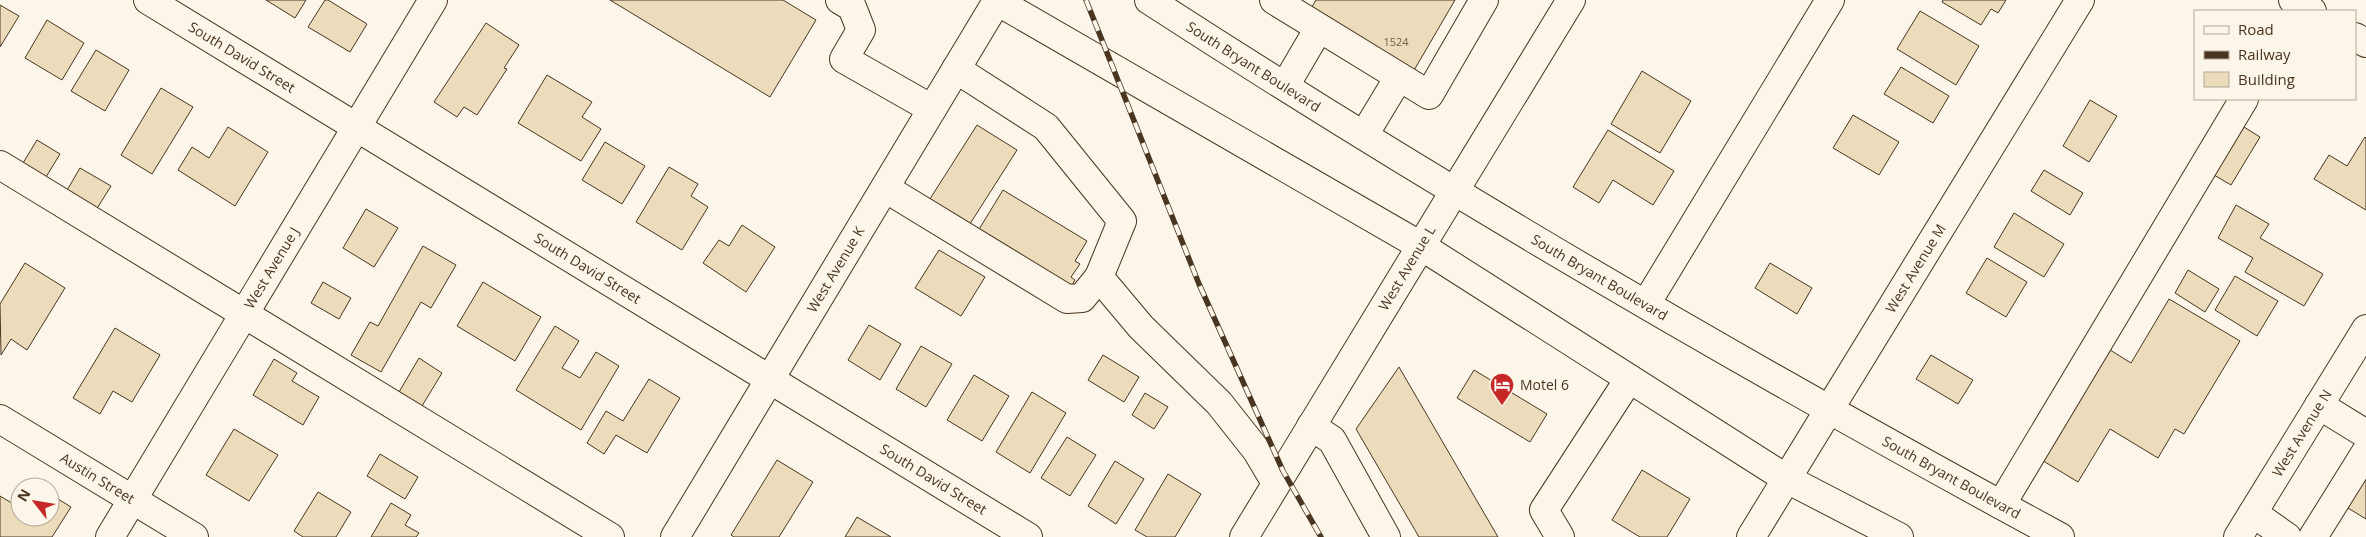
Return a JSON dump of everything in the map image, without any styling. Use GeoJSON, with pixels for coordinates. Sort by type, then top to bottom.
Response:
{"type":"FeatureCollection","features":[{"type":"Feature","properties":{"kind":"street","name":"South David Street"},"geometry":{"type":"LineString","coordinates":[[148,0],[1028,537]]}},
{"type":"Feature","properties":{"kind":"street","name":"West Avenue J"},"geometry":{"type":"LineString","coordinates":[[110,537],[433,0]]}},
{"type":"Feature","properties":{"kind":"street"},"geometry":{"type":"LineString","coordinates":[[840,0],[852,7],[861,30],[844,59],[932,110]]}},
{"type":"Feature","properties":{"kind":"street","name":"South Bryant Boulevard"},"geometry":{"type":"LineString","coordinates":[[1149,0],[1454,191],[1829,411],[2060,537]]}},
{"type":"Feature","properties":{"kind":"street"},"geometry":{"type":"LineString","coordinates":[[1274,0],[1429,95],[1484,0]]}},
{"type":"Feature","properties":{"kind":"street","name":"West Avenue L"},"geometry":{"type":"LineString","coordinates":[[1244,537],[1571,0]]}},
{"type":"Feature","properties":{"kind":"street"},"geometry":{"type":"LineString","coordinates":[[1646,304],[1830,0]]}},
{"type":"Feature","properties":{"kind":"street","name":"West Avenue M"},"geometry":{"type":"LineString","coordinates":[[1751,537],[2080,0]]}},
{"type":"Feature","properties":{"kind":"street"},"geometry":{"type":"LineString","coordinates":[[996,1],[1421,246],[1787,479],[1899,537]]}},
{"type":"Feature","properties":{"kind":"street","name":"West Avenue K"},"geometry":{"type":"LineString","coordinates":[[675,537],[996,1]]}},
{"type":"Feature","properties":{"kind":"street"},"geometry":{"type":"LineString","coordinates":[[1285,86],[1319,28]]}},
{"type":"Feature","properties":{"kind":"street"},"geometry":{"type":"LineString","coordinates":[[885,188],[1067,299],[1082,298],[1099,277],[1122,221],[1046,127],[956,70]]}},
{"type":"Feature","properties":{"kind":"street"},"geometry":{"type":"LineString","coordinates":[[1364,135],[1399,77]]}},
{"type":"Feature","properties":{"kind":"street"},"geometry":{"type":"LineString","coordinates":[[2000,505],[2243,100]]}},
{"type":"Feature","properties":{"kind":"street"},"geometry":{"type":"LineString","coordinates":[[0,165],[610,537]]}},
{"type":"Feature","properties":{"kind":"street"},"geometry":{"type":"LineString","coordinates":[[1099,277],[1141,327],[1219,402],[1257,451],[1276,483]]}},
{"type":"Feature","properties":{"kind":"street","name":"West Avenue N"},"geometry":{"type":"LineString","coordinates":[[2238,537],[2366,329]]}},
{"type":"Feature","properties":{"kind":"street"},"geometry":{"type":"LineString","coordinates":[[1560,537],[1544,510],[1629,379]]}},
{"type":"Feature","properties":{"kind":"street"},"geometry":{"type":"LineString","coordinates":[[2314,537],[2366,448],[2319,405]]}},
{"type":"Feature","properties":{"kind":"street","name":"Austin Street"},"geometry":{"type":"LineString","coordinates":[[0,419],[194,537]]}},
{"type":"Feature","properties":{"kind":"street"},"geometry":{"type":"LineString","coordinates":[[1311,426],[1332,440],[1386,537]]}},
{"type":"Feature","properties":{"kind":"street"},"geometry":{"type":"LineString","coordinates":[[2253,513],[2287,537]]}},
{"type":"Feature","properties":{"kind":"building"},"geometry":{"type":"Polygon","coordinates":[[[266,0],[306,0],[295,18],[266,0]]]}},
{"type":"Feature","properties":{"kind":"building"},"geometry":{"type":"Polygon","coordinates":[[[325,0],[367,24],[350,52],[308,27],[325,0]]]}},
{"type":"Feature","properties":{"kind":"building"},"geometry":{"type":"Polygon","coordinates":[[[610,0],[783,0],[816,20],[770,97],[610,0]]]}},
{"type":"Feature","properties":{"kind":"building"},"geometry":{"type":"Polygon","coordinates":[[[1316,0],[1455,0],[1413,72],[1309,12],[1316,0]]]}},
{"type":"Feature","properties":{"kind":"building"},"geometry":{"type":"Polygon","coordinates":[[[1943,0],[2006,0],[1998,13],[1991,9],[1981,25],[1942,2],[1943,0]]]}},
{"type":"Feature","properties":{"kind":"building"},"geometry":{"type":"Polygon","coordinates":[[[0,5],[19,16],[0,47],[0,5]]]}},
{"type":"Feature","properties":{"kind":"building"},"geometry":{"type":"Polygon","coordinates":[[[1920,11],[1979,46],[1956,85],[1897,49],[1920,11]]]}},
{"type":"Feature","properties":{"kind":"building"},"geometry":{"type":"Polygon","coordinates":[[[47,20],[84,43],[62,80],[25,58],[47,20]]]}},
{"type":"Feature","properties":{"kind":"building"},"geometry":{"type":"Polygon","coordinates":[[[486,23],[519,45],[504,68],[507,69],[477,115],[464,107],[457,117],[434,102],[486,23]]]}},
{"type":"Feature","properties":{"kind":"building"},"geometry":{"type":"Polygon","coordinates":[[[96,50],[129,70],[105,111],[71,91],[96,50]]]}},
{"type":"Feature","properties":{"kind":"building"},"geometry":{"type":"Polygon","coordinates":[[[1901,67],[1949,96],[1933,123],[1884,94],[1901,67]]]}},
{"type":"Feature","properties":{"kind":"building"},"geometry":{"type":"Polygon","coordinates":[[[1642,71],[1691,101],[1660,153],[1611,124],[1642,71]]]}},
{"type":"Feature","properties":{"kind":"building"},"geometry":{"type":"Polygon","coordinates":[[[547,75],[592,102],[582,117],[601,129],[581,161],[518,123],[547,75]]]}},
{"type":"Feature","properties":{"kind":"building"},"geometry":{"type":"Polygon","coordinates":[[[161,88],[193,107],[152,174],[121,155],[161,88]]]}},
{"type":"Feature","properties":{"kind":"building"},"geometry":{"type":"Polygon","coordinates":[[[2090,100],[2117,116],[2089,162],[2063,146],[2090,100]]]}},
{"type":"Feature","properties":{"kind":"building"},"geometry":{"type":"Polygon","coordinates":[[[1853,115],[1899,142],[1879,175],[1833,148],[1853,115]]]}},
{"type":"Feature","properties":{"kind":"building"},"geometry":{"type":"Polygon","coordinates":[[[977,125],[1017,150],[968,227],[928,202],[977,125]]]}},
{"type":"Feature","properties":{"kind":"building"},"geometry":{"type":"Polygon","coordinates":[[[228,127],[268,152],[235,206],[178,170],[192,147],[209,158],[228,127]]]}},
{"type":"Feature","properties":{"kind":"building"},"geometry":{"type":"Polygon","coordinates":[[[2244,127],[2260,137],[2231,185],[2214,175],[2244,127]]]}},
{"type":"Feature","properties":{"kind":"building"},"geometry":{"type":"Polygon","coordinates":[[[1608,130],[1674,171],[1653,205],[1613,180],[1599,203],[1573,187],[1608,130]]]}},
{"type":"Feature","properties":{"kind":"building"},"geometry":{"type":"Polygon","coordinates":[[[2365,137],[2366,210],[2314,179],[2329,155],[2347,166],[2365,137]]]}},
{"type":"Feature","properties":{"kind":"building"},"geometry":{"type":"Polygon","coordinates":[[[37,140],[60,154],[46,177],[23,163],[37,140]]]}},
{"type":"Feature","properties":{"kind":"building"},"geometry":{"type":"Polygon","coordinates":[[[605,142],[645,166],[622,204],[582,180],[605,142]]]}},
{"type":"Feature","properties":{"kind":"building"},"geometry":{"type":"Polygon","coordinates":[[[669,167],[698,184],[691,196],[708,207],[682,250],[636,222],[669,167]]]}},
{"type":"Feature","properties":{"kind":"building"},"geometry":{"type":"Polygon","coordinates":[[[80,168],[111,186],[96,210],[66,192],[80,168]]]}},
{"type":"Feature","properties":{"kind":"building"},"geometry":{"type":"Polygon","coordinates":[[[2044,170],[2083,193],[2070,215],[2031,191],[2044,170]]]}},
{"type":"Feature","properties":{"kind":"building"},"geometry":{"type":"Polygon","coordinates":[[[1003,190],[1087,241],[1075,261],[1080,264],[1071,277],[1075,280],[1071,287],[978,231],[1003,190]]]}},
{"type":"Feature","properties":{"kind":"building"},"geometry":{"type":"Polygon","coordinates":[[[2236,205],[2269,224],[2260,238],[2323,274],[2304,306],[2245,272],[2253,258],[2218,238],[2236,205]]]}},
{"type":"Feature","properties":{"kind":"building"},"geometry":{"type":"Polygon","coordinates":[[[366,209],[398,228],[374,267],[343,248],[366,209]]]}},
{"type":"Feature","properties":{"kind":"building"},"geometry":{"type":"Polygon","coordinates":[[[2014,213],[2064,244],[2044,277],[1994,247],[2014,213]]]}},
{"type":"Feature","properties":{"kind":"building"},"geometry":{"type":"Polygon","coordinates":[[[742,225],[775,247],[746,292],[703,263],[719,240],[729,246],[742,225]]]}},
{"type":"Feature","properties":{"kind":"building"},"geometry":{"type":"Polygon","coordinates":[[[423,246],[456,265],[431,308],[421,302],[381,372],[351,355],[370,322],[378,326],[423,246]]]}},
{"type":"Feature","properties":{"kind":"building"},"geometry":{"type":"Polygon","coordinates":[[[939,250],[985,277],[961,316],[915,288],[939,250]]]}},
{"type":"Feature","properties":{"kind":"building"},"geometry":{"type":"Polygon","coordinates":[[[1987,258],[2027,282],[2006,317],[1966,293],[1987,258]]]}},
{"type":"Feature","properties":{"kind":"building"},"geometry":{"type":"Polygon","coordinates":[[[25,263],[65,288],[27,350],[11,339],[1,355],[0,304],[25,263]]]}},
{"type":"Feature","properties":{"kind":"building"},"geometry":{"type":"Polygon","coordinates":[[[1770,263],[1812,288],[1797,314],[1755,288],[1770,263]]]}},
{"type":"Feature","properties":{"kind":"building"},"geometry":{"type":"Polygon","coordinates":[[[2188,270],[2219,289],[2205,312],[2175,293],[2188,270]]]}},
{"type":"Feature","properties":{"kind":"building"},"geometry":{"type":"Polygon","coordinates":[[[2235,276],[2278,301],[2257,336],[2215,310],[2235,276]]]}},
{"type":"Feature","properties":{"kind":"building"},"geometry":{"type":"Polygon","coordinates":[[[323,282],[351,298],[339,319],[311,303],[323,282]]]}},
{"type":"Feature","properties":{"kind":"building"},"geometry":{"type":"Polygon","coordinates":[[[483,282],[541,317],[515,361],[457,326],[483,282]]]}},
{"type":"Feature","properties":{"kind":"building"},"geometry":{"type":"Polygon","coordinates":[[[2169,299],[2240,341],[2184,434],[2175,429],[2158,458],[2110,429],[2078,482],[2040,459],[2107,348],[2131,363],[2169,299]]]}},
{"type":"Feature","properties":{"kind":"building"},"geometry":{"type":"Polygon","coordinates":[[[869,325],[901,344],[880,380],[848,360],[869,325]]]}},
{"type":"Feature","properties":{"kind":"building"},"geometry":{"type":"Polygon","coordinates":[[[555,326],[579,341],[562,368],[580,378],[596,352],[619,366],[581,430],[516,390],[555,326]]]}},
{"type":"Feature","properties":{"kind":"building"},"geometry":{"type":"Polygon","coordinates":[[[115,328],[160,355],[132,402],[113,391],[100,414],[73,398],[115,328]]]}},
{"type":"Feature","properties":{"kind":"building"},"geometry":{"type":"Polygon","coordinates":[[[921,346],[952,364],[926,407],[896,389],[921,346]]]}},
{"type":"Feature","properties":{"kind":"building"},"geometry":{"type":"Polygon","coordinates":[[[1103,355],[1139,377],[1124,402],[1088,380],[1103,355]]]}},
{"type":"Feature","properties":{"kind":"building"},"geometry":{"type":"Polygon","coordinates":[[[1931,355],[1973,380],[1958,404],[1916,379],[1931,355]]]}},
{"type":"Feature","properties":{"kind":"building"},"geometry":{"type":"Polygon","coordinates":[[[419,358],[442,373],[422,406],[399,392],[419,358]]]}},
{"type":"Feature","properties":{"kind":"building"},"geometry":{"type":"Polygon","coordinates":[[[274,359],[297,373],[292,381],[319,397],[303,425],[253,395],[274,359]]]}},
{"type":"Feature","properties":{"kind":"building"},"geometry":{"type":"Polygon","coordinates":[[[1399,367],[1498,537],[1419,537],[1356,429],[1399,367]]]}},
{"type":"Feature","properties":{"kind":"building"},"geometry":{"type":"Polygon","coordinates":[[[1474,370],[1547,414],[1530,442],[1457,398],[1474,370]]]}},
{"type":"Feature","properties":{"kind":"building"},"geometry":{"type":"Polygon","coordinates":[[[974,375],[1009,396],[982,441],[947,420],[974,375]]]}},
{"type":"Feature","properties":{"kind":"building"},"geometry":{"type":"Polygon","coordinates":[[[649,379],[680,398],[647,453],[616,435],[604,454],[587,443],[606,411],[623,421],[649,379]]]}},
{"type":"Feature","properties":{"kind":"building"},"geometry":{"type":"Polygon","coordinates":[[[1032,392],[1066,413],[1030,473],[996,452],[1032,392]]]}},
{"type":"Feature","properties":{"kind":"building"},"geometry":{"type":"Polygon","coordinates":[[[1145,393],[1168,407],[1154,429],[1132,415],[1145,393]]]}},
{"type":"Feature","properties":{"kind":"building"},"geometry":{"type":"Polygon","coordinates":[[[234,429],[278,455],[249,501],[206,475],[234,429]]]}},
{"type":"Feature","properties":{"kind":"building"},"geometry":{"type":"Polygon","coordinates":[[[1067,437],[1096,455],[1070,496],[1041,478],[1067,437]]]}},
{"type":"Feature","properties":{"kind":"building"},"geometry":{"type":"Polygon","coordinates":[[[380,454],[418,477],[405,499],[367,476],[380,454]]]}},
{"type":"Feature","properties":{"kind":"building"},"geometry":{"type":"Polygon","coordinates":[[[777,460],[813,482],[779,537],[734,537],[731,535],[777,460]]]}},
{"type":"Feature","properties":{"kind":"building"},"geometry":{"type":"Polygon","coordinates":[[[1115,461],[1144,479],[1116,524],[1088,506],[1115,461]]]}},
{"type":"Feature","properties":{"kind":"building"},"geometry":{"type":"Polygon","coordinates":[[[2366,466],[2366,519],[2343,505],[2366,466]]]}},
{"type":"Feature","properties":{"kind":"building"},"geometry":{"type":"Polygon","coordinates":[[[1642,470],[1690,499],[1667,537],[1640,537],[1612,520],[1642,470]]]}},
{"type":"Feature","properties":{"kind":"building"},"geometry":{"type":"Polygon","coordinates":[[[1168,474],[1201,494],[1175,537],[1147,537],[1135,530],[1168,474]]]}},
{"type":"Feature","properties":{"kind":"building"},"geometry":{"type":"Polygon","coordinates":[[[318,492],[351,512],[336,537],[303,537],[294,531],[318,492]]]}},
{"type":"Feature","properties":{"kind":"building"},"geometry":{"type":"Polygon","coordinates":[[[0,496],[10,502],[10,527],[58,527],[52,537],[0,537],[0,496]]]}},
{"type":"Feature","properties":{"kind":"building"},"geometry":{"type":"Polygon","coordinates":[[[60,500],[71,507],[60,524],[60,500]]]}},
{"type":"Feature","properties":{"kind":"building"},"geometry":{"type":"Polygon","coordinates":[[[391,503],[411,515],[405,525],[419,533],[416,537],[371,537],[391,503]]]}},
{"type":"Feature","properties":{"kind":"building"},"geometry":{"type":"Polygon","coordinates":[[[857,517],[891,537],[845,537],[857,517]]]}},
{"type":"Feature","properties":{"kind":"railway"},"geometry":{"type":"LineString","coordinates":[[1086,0],[1199,284],[1283,471],[1321,537]]}},
{"type":"Feature","properties":{"kind":"place","name":"Motel 6"},"geometry":{"type":"Point","coordinates":[1502,406]}}]}
